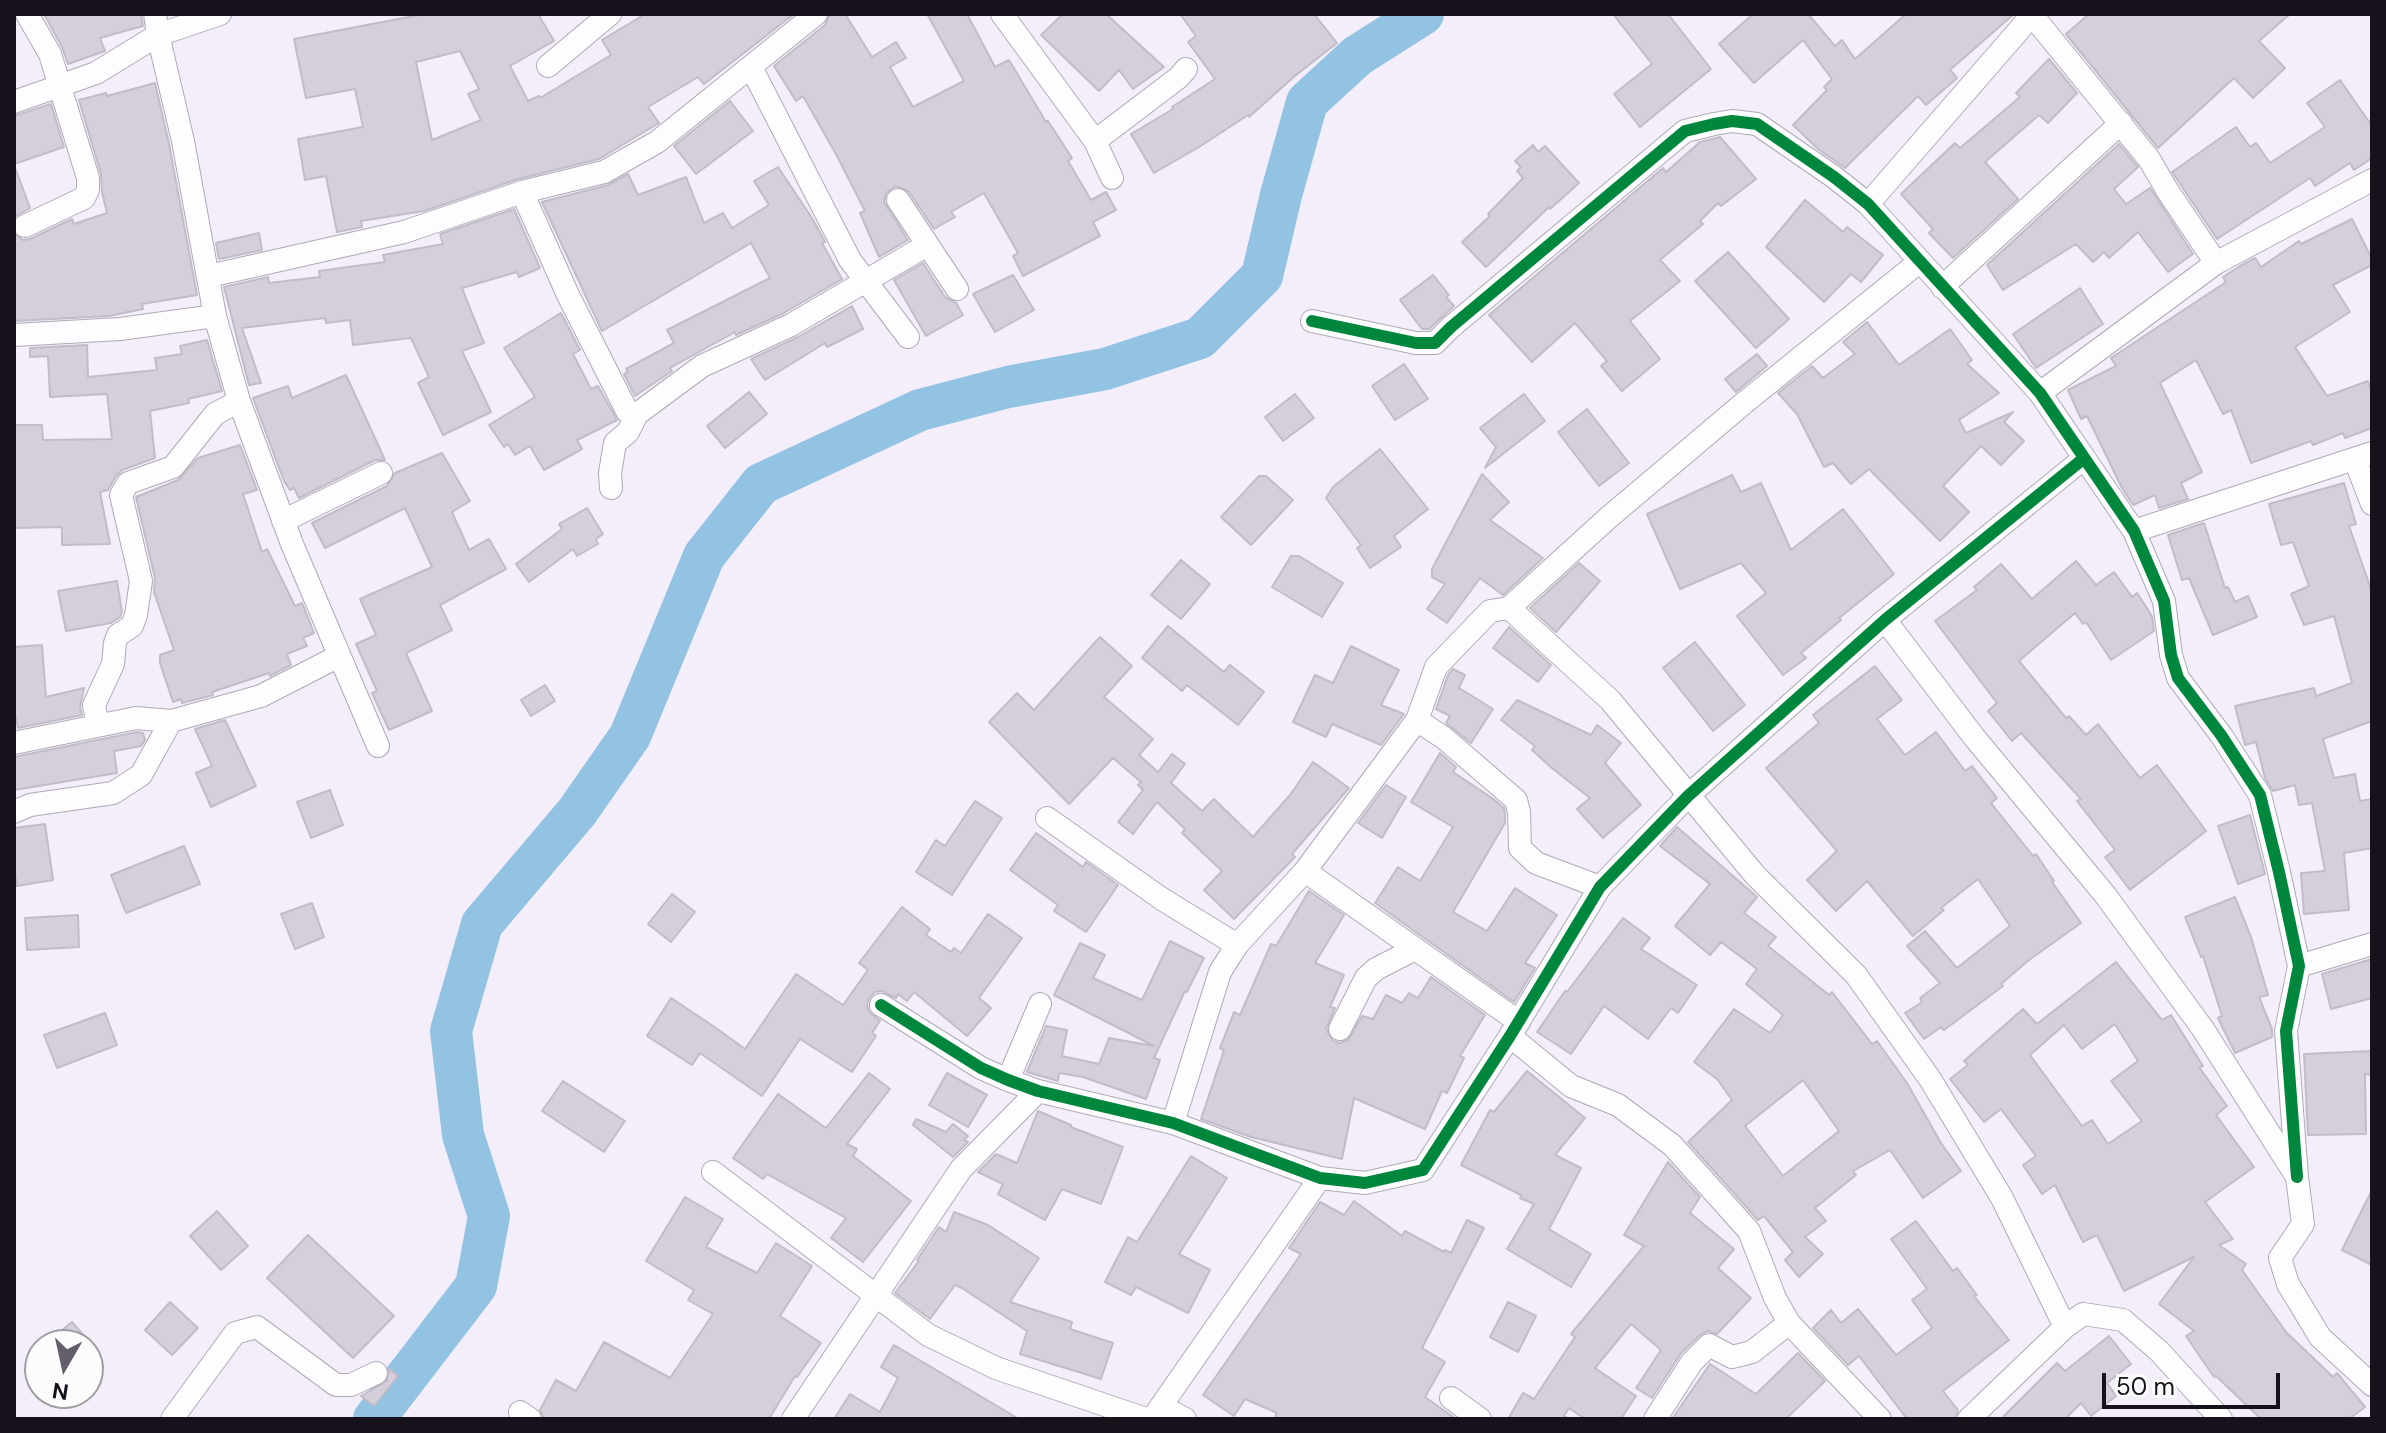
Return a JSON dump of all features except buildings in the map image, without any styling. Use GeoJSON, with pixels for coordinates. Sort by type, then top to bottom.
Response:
{"type":"FeatureCollection","features":[{"type":"Feature","properties":{"kind":"street"},"geometry":{"type":"LineString","coordinates":[[25,226],[84,198],[88,190],[88,178],[50,54],[27,14]]}},
{"type":"Feature","properties":{"kind":"street"},"geometry":{"type":"LineString","coordinates":[[14,102],[96,73],[156,24],[220,14]]}},
{"type":"Feature","properties":{"kind":"street"},"geometry":{"type":"LineString","coordinates":[[548,66],[610,14]]}},
{"type":"Feature","properties":{"kind":"street"},"geometry":{"type":"LineString","coordinates":[[209,276],[404,232],[522,192],[604,172],[657,142],[816,14]]}},
{"type":"Feature","properties":{"kind":"street"},"geometry":{"type":"LineString","coordinates":[[1002,14],[1095,141],[1112,178]]}},
{"type":"Feature","properties":{"kind":"street"},"geometry":{"type":"LineString","coordinates":[[1868,204],[2033,14],[2149,159],[2216,263]]}},
{"type":"Feature","properties":{"kind":"street"},"geometry":{"type":"LineString","coordinates":[[156,24],[183,141],[215,316],[239,401],[283,521],[378,746]]}},
{"type":"Feature","properties":{"kind":"street"},"geometry":{"type":"LineString","coordinates":[[751,67],[850,260],[908,337]]}},
{"type":"Feature","properties":{"kind":"street"},"geometry":{"type":"LineString","coordinates":[[1095,141],[1186,69]]}},
{"type":"Feature","properties":{"kind":"street"},"geometry":{"type":"LineString","coordinates":[[1312,321],[1416,343],[1435,343],[1685,131],[1714,124],[1732,121],[1757,124],[1868,204],[2040,393],[2134,531],[2164,601],[2171,655],[2178,678],[2221,735],[2260,795],[2299,966],[2286,1031],[2303,1224],[2280,1258],[2288,1284],[2320,1337],[2372,1385]]}},
{"type":"Feature","properties":{"kind":"street"},"geometry":{"type":"LineString","coordinates":[[1942,287],[2121,123]]}},
{"type":"Feature","properties":{"kind":"street"},"geometry":{"type":"LineString","coordinates":[[2040,393],[2216,263],[2372,180]]}},
{"type":"Feature","properties":{"kind":"street"},"geometry":{"type":"LineString","coordinates":[[522,192],[568,295],[627,411],[637,414]]}},
{"type":"Feature","properties":{"kind":"street"},"geometry":{"type":"LineString","coordinates":[[898,200],[957,289]]}},
{"type":"Feature","properties":{"kind":"street"},"geometry":{"type":"LineString","coordinates":[[611,488],[615,443],[628,432],[637,414],[702,366],[791,325],[927,245]]}},
{"type":"Feature","properties":{"kind":"street"},"geometry":{"type":"LineString","coordinates":[[1173,1123],[1220,972],[1237,945],[1305,871],[1417,720],[1436,667],[1490,611],[1509,608],[1732,412],[1919,262]]}},
{"type":"Feature","properties":{"kind":"street"},"geometry":{"type":"LineString","coordinates":[[14,335],[120,329],[215,316]]}},
{"type":"Feature","properties":{"kind":"street"},"geometry":{"type":"LineString","coordinates":[[98,725],[94,705],[113,664],[118,635],[132,626],[141,581],[121,495],[128,483],[173,467],[215,414],[239,401]]}},
{"type":"Feature","properties":{"kind":"street"},"geometry":{"type":"LineString","coordinates":[[2134,531],[2363,457],[2372,504]]}},
{"type":"Feature","properties":{"kind":"street"},"geometry":{"type":"LineString","coordinates":[[881,1005],[981,1068],[1008,1080],[1038,1091],[1173,1123],[1320,1178],[1365,1183],[1423,1170],[1600,887],[1688,796],[1885,620],[2083,459]]}},
{"type":"Feature","properties":{"kind":"street"},"geometry":{"type":"LineString","coordinates":[[283,521],[381,473]]}},
{"type":"Feature","properties":{"kind":"street"},"geometry":{"type":"LineString","coordinates":[[1509,608],[1610,700],[1755,875],[1856,975],[1930,1079],[2002,1198],[2065,1327]]}},
{"type":"Feature","properties":{"kind":"street"},"geometry":{"type":"LineString","coordinates":[[1885,620],[1974,737],[2106,896],[2203,1029],[2297,1177]]}},
{"type":"Feature","properties":{"kind":"street"},"geometry":{"type":"LineString","coordinates":[[14,743],[136,718],[171,721],[261,696],[339,656]]}},
{"type":"Feature","properties":{"kind":"street"},"geometry":{"type":"LineString","coordinates":[[1417,720],[1444,738],[1516,800],[1520,848],[1536,863],[1600,887]]}},
{"type":"Feature","properties":{"kind":"street"},"geometry":{"type":"LineString","coordinates":[[14,812],[30,805],[113,793],[141,775],[171,721]]}},
{"type":"Feature","properties":{"kind":"street"},"geometry":{"type":"LineString","coordinates":[[1047,818],[1162,899],[1237,945]]}},
{"type":"Feature","properties":{"kind":"street"},"geometry":{"type":"LineString","coordinates":[[1305,871],[1415,949],[1514,1029],[1571,1086],[1618,1105],[1672,1145],[1749,1231],[1775,1298],[1789,1323],[1880,1419]]}},
{"type":"Feature","properties":{"kind":"street"},"geometry":{"type":"LineString","coordinates":[[2299,966],[2372,944]]}},
{"type":"Feature","properties":{"kind":"street"},"geometry":{"type":"LineString","coordinates":[[1340,1029],[1366,978],[1376,969],[1415,949]]}},
{"type":"Feature","properties":{"kind":"street"},"geometry":{"type":"LineString","coordinates":[[1008,1080],[1040,1004]]}},
{"type":"Feature","properties":{"kind":"street"},"geometry":{"type":"LineString","coordinates":[[793,1419],[961,1169],[1038,1091]]}},
{"type":"Feature","properties":{"kind":"street"},"geometry":{"type":"LineString","coordinates":[[713,1172],[928,1335],[996,1368],[1153,1415],[1185,1419]]}},
{"type":"Feature","properties":{"kind":"street"},"geometry":{"type":"LineString","coordinates":[[1153,1415],[1320,1178]]}},
{"type":"Feature","properties":{"kind":"street"},"geometry":{"type":"LineString","coordinates":[[1969,1419],[2065,1327],[2083,1314],[2123,1320],[2159,1351],[2221,1419]]}},
{"type":"Feature","properties":{"kind":"street"},"geometry":{"type":"LineString","coordinates":[[1655,1419],[1692,1362],[1709,1345],[1732,1357],[1752,1352],[1789,1323]]}},
{"type":"Feature","properties":{"kind":"street"},"geometry":{"type":"LineString","coordinates":[[172,1419],[235,1333],[257,1327],[336,1385],[351,1385],[376,1373]]}},
{"type":"Feature","properties":{"kind":"street"},"geometry":{"type":"LineString","coordinates":[[1451,1398],[1480,1419]]}},
{"type":"Feature","properties":{"kind":"waterway"},"geometry":{"type":"LineString","coordinates":[[374,1419],[476,1286],[489,1216],[463,1135],[451,1031],[482,924],[577,812],[630,736],[704,556],[761,484],[920,410],[1008,387],[1105,369],[1200,338],[1262,276],[1307,102],[1357,56],[1423,14]]}},
{"type":"Feature","properties":{"kind":"cycle path"},"geometry":{"type":"LineString","coordinates":[[1312,321],[1416,343],[1435,343],[1685,131],[1714,124],[1732,121],[1757,124],[1868,204],[2040,393],[2134,531],[2164,601],[2171,655],[2178,678],[2221,735],[2260,795],[2299,966],[2286,1031],[2297,1177]]}},
{"type":"Feature","properties":{"kind":"cycle path"},"geometry":{"type":"LineString","coordinates":[[881,1005],[981,1068],[1008,1080],[1038,1091],[1173,1123],[1320,1178],[1365,1183],[1423,1170],[1510,1036],[1600,887],[1688,796],[1885,620],[2083,459]]}}]}
